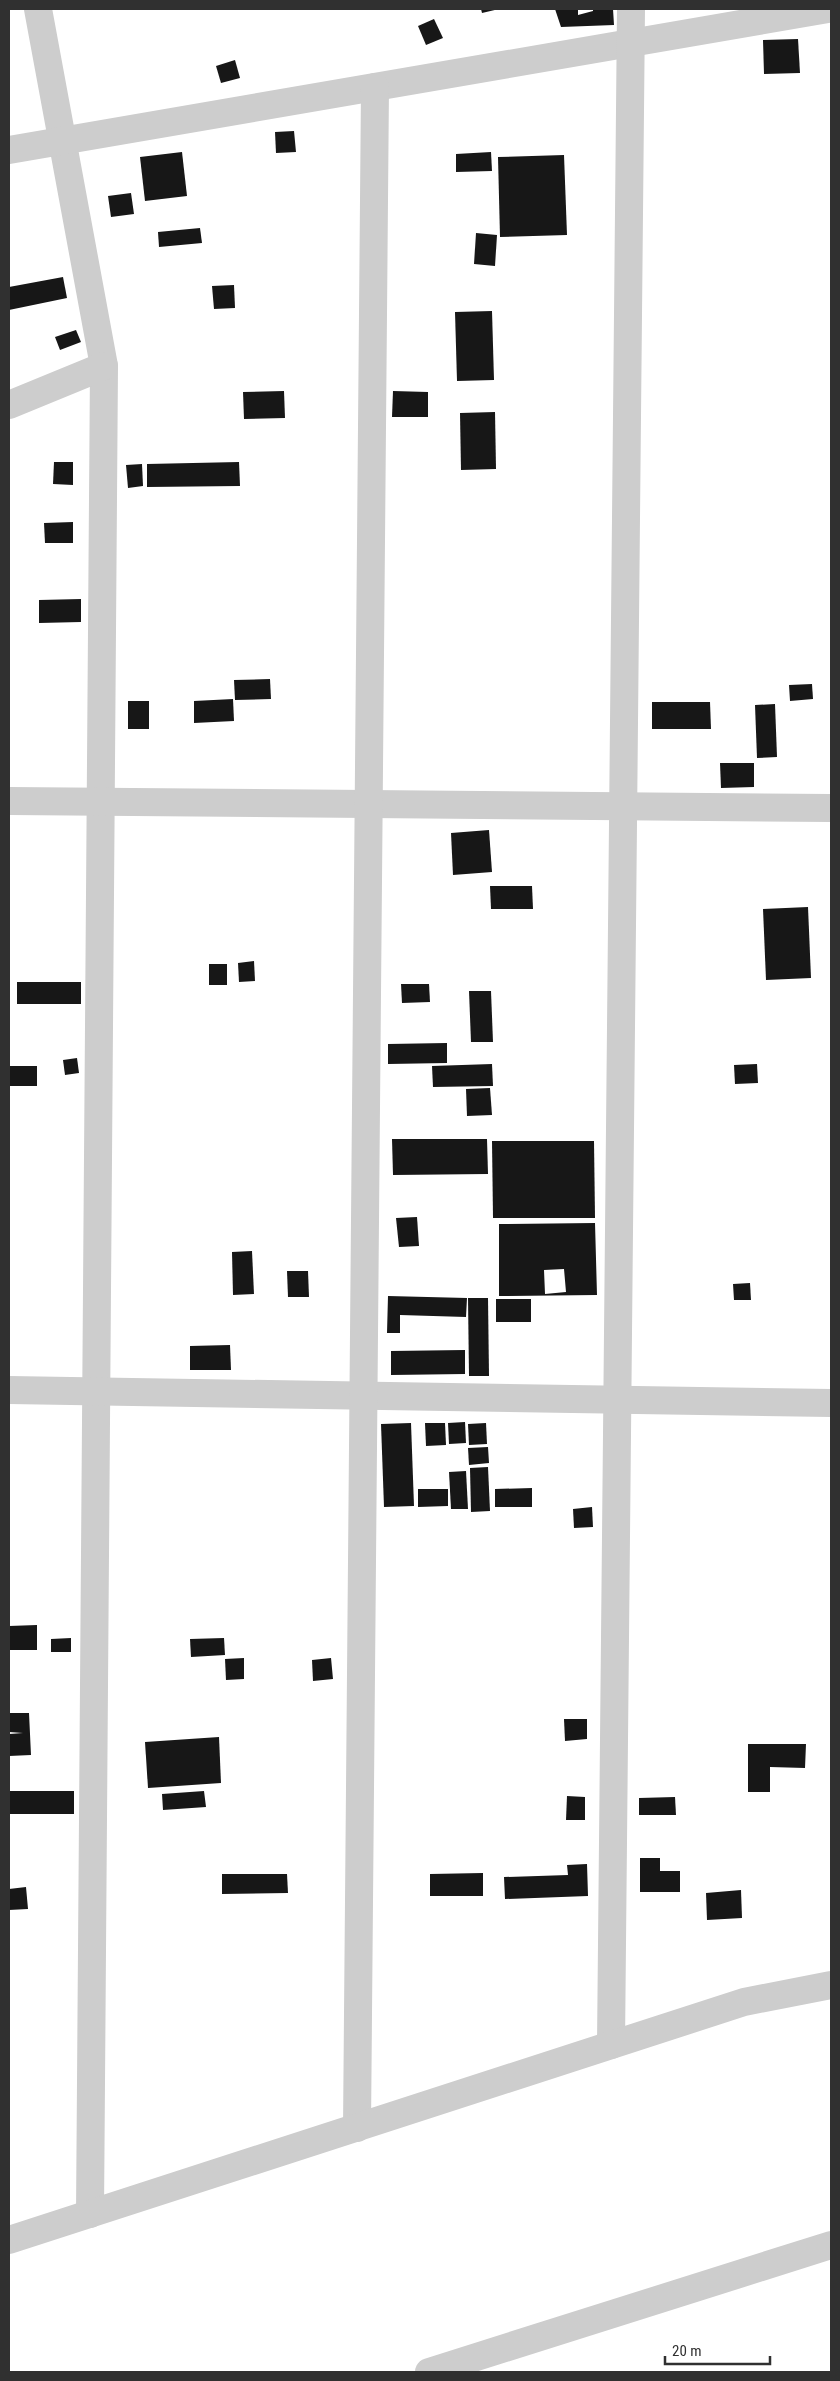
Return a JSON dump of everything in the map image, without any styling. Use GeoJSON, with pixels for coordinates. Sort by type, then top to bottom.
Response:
{"type":"FeatureCollection","features":[{"type":"Feature","properties":{"kind":"street"},"geometry":{"type":"LineString","coordinates":[[38,9],[104,366],[90,2214]]}},
{"type":"Feature","properties":{"kind":"street"},"geometry":{"type":"LineString","coordinates":[[612,2045],[631,9]]}},
{"type":"Feature","properties":{"kind":"street"},"geometry":{"type":"LineString","coordinates":[[9,150],[828,9]]}},
{"type":"Feature","properties":{"kind":"street"},"geometry":{"type":"LineString","coordinates":[[357,2128],[375,87]]}},
{"type":"Feature","properties":{"kind":"street"},"geometry":{"type":"LineString","coordinates":[[9,405],[104,366]]}},
{"type":"Feature","properties":{"kind":"street"},"geometry":{"type":"LineString","coordinates":[[9,801],[831,808]]}},
{"type":"Feature","properties":{"kind":"street"},"geometry":{"type":"LineString","coordinates":[[9,1390],[831,1403]]}},
{"type":"Feature","properties":{"kind":"street"},"geometry":{"type":"LineString","coordinates":[[9,2240],[744,2002],[831,1985]]}},
{"type":"Feature","properties":{"kind":"street"},"geometry":{"type":"LineString","coordinates":[[429,2372],[831,2245]]}},
{"type":"Feature","properties":{"kind":"building"},"geometry":{"type":"Polygon","coordinates":[[[481,9],[499,9],[482,13],[481,9]]]}},
{"type":"Feature","properties":{"kind":"building"},"geometry":{"type":"Polygon","coordinates":[[[555,9],[578,9],[578,15],[593,11],[593,9],[613,9],[614,25],[561,27],[555,9]]]}},
{"type":"Feature","properties":{"kind":"building"},"geometry":{"type":"Polygon","coordinates":[[[434,19],[443,38],[426,45],[418,26],[434,19]]]}},
{"type":"Feature","properties":{"kind":"building"},"geometry":{"type":"Polygon","coordinates":[[[798,39],[800,73],[764,74],[763,40],[798,39]]]}},
{"type":"Feature","properties":{"kind":"building"},"geometry":{"type":"Polygon","coordinates":[[[235,60],[240,78],[221,83],[216,66],[235,60]]]}},
{"type":"Feature","properties":{"kind":"building"},"geometry":{"type":"Polygon","coordinates":[[[294,131],[296,152],[276,153],[275,132],[294,131]]]}},
{"type":"Feature","properties":{"kind":"building"},"geometry":{"type":"Polygon","coordinates":[[[182,152],[187,196],[145,201],[140,157],[182,152]]]}},
{"type":"Feature","properties":{"kind":"building"},"geometry":{"type":"Polygon","coordinates":[[[491,152],[492,171],[456,172],[456,154],[491,152]]]}},
{"type":"Feature","properties":{"kind":"building"},"geometry":{"type":"Polygon","coordinates":[[[564,155],[567,235],[500,237],[498,157],[564,155]]]}},
{"type":"Feature","properties":{"kind":"building"},"geometry":{"type":"Polygon","coordinates":[[[131,193],[134,214],[111,217],[108,196],[131,193]]]}},
{"type":"Feature","properties":{"kind":"building"},"geometry":{"type":"Polygon","coordinates":[[[200,228],[202,243],[159,247],[158,232],[200,228]]]}},
{"type":"Feature","properties":{"kind":"building"},"geometry":{"type":"Polygon","coordinates":[[[476,233],[497,235],[495,266],[474,264],[476,233]]]}},
{"type":"Feature","properties":{"kind":"building"},"geometry":{"type":"Polygon","coordinates":[[[63,277],[67,298],[9,310],[9,287],[63,277]]]}},
{"type":"Feature","properties":{"kind":"building"},"geometry":{"type":"Polygon","coordinates":[[[234,285],[235,308],[214,309],[212,286],[234,285]]]}},
{"type":"Feature","properties":{"kind":"building"},"geometry":{"type":"Polygon","coordinates":[[[492,311],[494,380],[457,381],[455,312],[492,311]]]}},
{"type":"Feature","properties":{"kind":"building"},"geometry":{"type":"Polygon","coordinates":[[[76,330],[81,342],[60,350],[55,337],[76,330]]]}},
{"type":"Feature","properties":{"kind":"building"},"geometry":{"type":"Polygon","coordinates":[[[284,391],[285,418],[244,419],[243,392],[284,391]]]}},
{"type":"Feature","properties":{"kind":"building"},"geometry":{"type":"Polygon","coordinates":[[[393,391],[428,392],[428,417],[392,417],[393,391]]]}},
{"type":"Feature","properties":{"kind":"building"},"geometry":{"type":"Polygon","coordinates":[[[495,412],[496,469],[461,470],[460,413],[495,412]]]}},
{"type":"Feature","properties":{"kind":"building"},"geometry":{"type":"Polygon","coordinates":[[[54,462],[73,462],[73,485],[53,484],[54,462]]]}},
{"type":"Feature","properties":{"kind":"building"},"geometry":{"type":"Polygon","coordinates":[[[239,462],[240,486],[147,487],[147,464],[239,462]]]}},
{"type":"Feature","properties":{"kind":"building"},"geometry":{"type":"Polygon","coordinates":[[[142,464],[143,486],[128,488],[126,465],[142,464]]]}},
{"type":"Feature","properties":{"kind":"building"},"geometry":{"type":"Polygon","coordinates":[[[73,522],[73,543],[45,543],[44,523],[73,522]]]}},
{"type":"Feature","properties":{"kind":"building"},"geometry":{"type":"Polygon","coordinates":[[[81,599],[81,622],[39,623],[39,600],[81,599]]]}},
{"type":"Feature","properties":{"kind":"building"},"geometry":{"type":"Polygon","coordinates":[[[270,679],[271,699],[235,700],[234,680],[270,679]]]}},
{"type":"Feature","properties":{"kind":"building"},"geometry":{"type":"Polygon","coordinates":[[[812,684],[813,699],[790,701],[789,685],[812,684]]]}},
{"type":"Feature","properties":{"kind":"building"},"geometry":{"type":"Polygon","coordinates":[[[233,699],[234,721],[194,723],[194,701],[233,699]]]}},
{"type":"Feature","properties":{"kind":"building"},"geometry":{"type":"Polygon","coordinates":[[[128,701],[149,701],[149,729],[128,729],[128,701]]]}},
{"type":"Feature","properties":{"kind":"building"},"geometry":{"type":"Polygon","coordinates":[[[652,702],[710,702],[711,729],[652,729],[652,702]]]}},
{"type":"Feature","properties":{"kind":"building"},"geometry":{"type":"Polygon","coordinates":[[[775,704],[777,757],[757,758],[755,705],[775,704]]]}},
{"type":"Feature","properties":{"kind":"building"},"geometry":{"type":"Polygon","coordinates":[[[720,763],[754,763],[754,787],[721,788],[720,763]]]}},
{"type":"Feature","properties":{"kind":"building"},"geometry":{"type":"Polygon","coordinates":[[[489,830],[492,872],[453,875],[451,833],[489,830]]]}},
{"type":"Feature","properties":{"kind":"building"},"geometry":{"type":"Polygon","coordinates":[[[490,886],[532,886],[533,909],[491,909],[490,886]]]}},
{"type":"Feature","properties":{"kind":"building"},"geometry":{"type":"Polygon","coordinates":[[[808,907],[811,978],[766,980],[763,909],[808,907]]]}},
{"type":"Feature","properties":{"kind":"building"},"geometry":{"type":"Polygon","coordinates":[[[254,961],[255,981],[239,982],[238,963],[254,961]]]}},
{"type":"Feature","properties":{"kind":"building"},"geometry":{"type":"Polygon","coordinates":[[[209,964],[227,964],[227,985],[209,985],[209,964]]]}},
{"type":"Feature","properties":{"kind":"building"},"geometry":{"type":"Polygon","coordinates":[[[17,982],[81,982],[81,1004],[17,1004],[17,982]]]}},
{"type":"Feature","properties":{"kind":"building"},"geometry":{"type":"Polygon","coordinates":[[[401,984],[429,984],[430,1002],[402,1003],[401,984]]]}},
{"type":"Feature","properties":{"kind":"building"},"geometry":{"type":"Polygon","coordinates":[[[469,991],[491,991],[493,1042],[471,1042],[469,991]]]}},
{"type":"Feature","properties":{"kind":"building"},"geometry":{"type":"Polygon","coordinates":[[[447,1043],[447,1063],[388,1064],[388,1044],[447,1043]]]}},
{"type":"Feature","properties":{"kind":"building"},"geometry":{"type":"Polygon","coordinates":[[[77,1058],[79,1073],[65,1075],[63,1060],[77,1058]]]}},
{"type":"Feature","properties":{"kind":"building"},"geometry":{"type":"Polygon","coordinates":[[[492,1064],[493,1086],[433,1087],[432,1066],[492,1064]]]}},
{"type":"Feature","properties":{"kind":"building"},"geometry":{"type":"Polygon","coordinates":[[[757,1064],[758,1083],[735,1084],[734,1065],[757,1064]]]}},
{"type":"Feature","properties":{"kind":"building"},"geometry":{"type":"Polygon","coordinates":[[[9,1066],[37,1066],[37,1086],[9,1086],[9,1066]]]}},
{"type":"Feature","properties":{"kind":"building"},"geometry":{"type":"Polygon","coordinates":[[[490,1088],[492,1115],[467,1116],[466,1089],[490,1088]]]}},
{"type":"Feature","properties":{"kind":"building"},"geometry":{"type":"Polygon","coordinates":[[[392,1139],[487,1139],[488,1174],[393,1175],[392,1139]]]}},
{"type":"Feature","properties":{"kind":"building"},"geometry":{"type":"Polygon","coordinates":[[[492,1141],[594,1141],[595,1218],[493,1218],[492,1141]]]}},
{"type":"Feature","properties":{"kind":"building"},"geometry":{"type":"Polygon","coordinates":[[[417,1217],[419,1246],[399,1247],[396,1218],[417,1217]]]}},
{"type":"Feature","properties":{"kind":"building"},"geometry":{"type":"Polygon","coordinates":[[[595,1223],[597,1295],[499,1296],[499,1224],[595,1223]],[[564,1269],[544,1270],[545,1294],[566,1292],[564,1269]]]}},
{"type":"Feature","properties":{"kind":"building"},"geometry":{"type":"Polygon","coordinates":[[[252,1251],[254,1294],[233,1295],[232,1252],[252,1251]]]}},
{"type":"Feature","properties":{"kind":"building"},"geometry":{"type":"Polygon","coordinates":[[[287,1271],[308,1271],[309,1297],[288,1297],[287,1271]]]}},
{"type":"Feature","properties":{"kind":"building"},"geometry":{"type":"Polygon","coordinates":[[[750,1283],[751,1300],[734,1300],[733,1284],[750,1283]]]}},
{"type":"Feature","properties":{"kind":"building"},"geometry":{"type":"Polygon","coordinates":[[[388,1296],[467,1298],[466,1317],[400,1315],[400,1333],[387,1333],[388,1296]]]}},
{"type":"Feature","properties":{"kind":"building"},"geometry":{"type":"Polygon","coordinates":[[[468,1298],[488,1298],[489,1376],[469,1376],[468,1298]]]}},
{"type":"Feature","properties":{"kind":"building"},"geometry":{"type":"Polygon","coordinates":[[[496,1299],[531,1299],[531,1322],[496,1322],[496,1299]]]}},
{"type":"Feature","properties":{"kind":"building"},"geometry":{"type":"Polygon","coordinates":[[[230,1345],[231,1370],[190,1370],[190,1346],[230,1345]]]}},
{"type":"Feature","properties":{"kind":"building"},"geometry":{"type":"Polygon","coordinates":[[[465,1350],[465,1374],[391,1375],[391,1351],[465,1350]]]}},
{"type":"Feature","properties":{"kind":"building"},"geometry":{"type":"Polygon","coordinates":[[[465,1422],[466,1443],[449,1444],[448,1423],[465,1422]]]}},
{"type":"Feature","properties":{"kind":"building"},"geometry":{"type":"Polygon","coordinates":[[[411,1423],[414,1506],[384,1507],[381,1424],[411,1423]]]}},
{"type":"Feature","properties":{"kind":"building"},"geometry":{"type":"Polygon","coordinates":[[[425,1423],[445,1423],[446,1445],[426,1446],[425,1423]]]}},
{"type":"Feature","properties":{"kind":"building"},"geometry":{"type":"Polygon","coordinates":[[[486,1423],[487,1444],[469,1445],[468,1424],[486,1423]]]}},
{"type":"Feature","properties":{"kind":"building"},"geometry":{"type":"Polygon","coordinates":[[[488,1447],[489,1463],[469,1465],[468,1448],[488,1447]]]}},
{"type":"Feature","properties":{"kind":"building"},"geometry":{"type":"Polygon","coordinates":[[[488,1467],[490,1511],[471,1512],[470,1468],[488,1467]]]}},
{"type":"Feature","properties":{"kind":"building"},"geometry":{"type":"Polygon","coordinates":[[[466,1471],[468,1509],[451,1509],[449,1472],[466,1471]]]}},
{"type":"Feature","properties":{"kind":"building"},"geometry":{"type":"Polygon","coordinates":[[[532,1488],[532,1507],[495,1507],[495,1489],[532,1488]]]}},
{"type":"Feature","properties":{"kind":"building"},"geometry":{"type":"Polygon","coordinates":[[[418,1489],[448,1489],[448,1506],[418,1507],[418,1489]]]}},
{"type":"Feature","properties":{"kind":"building"},"geometry":{"type":"Polygon","coordinates":[[[592,1507],[593,1527],[574,1528],[573,1509],[592,1507]]]}},
{"type":"Feature","properties":{"kind":"building"},"geometry":{"type":"Polygon","coordinates":[[[37,1625],[37,1650],[9,1650],[9,1626],[37,1625]]]}},
{"type":"Feature","properties":{"kind":"building"},"geometry":{"type":"Polygon","coordinates":[[[71,1638],[71,1652],[51,1652],[51,1639],[71,1638]]]}},
{"type":"Feature","properties":{"kind":"building"},"geometry":{"type":"Polygon","coordinates":[[[224,1638],[225,1655],[191,1657],[190,1639],[224,1638]]]}},
{"type":"Feature","properties":{"kind":"building"},"geometry":{"type":"Polygon","coordinates":[[[244,1658],[244,1679],[226,1680],[225,1659],[244,1658]]]}},
{"type":"Feature","properties":{"kind":"building"},"geometry":{"type":"Polygon","coordinates":[[[331,1658],[333,1679],[313,1681],[312,1660],[331,1658]]]}},
{"type":"Feature","properties":{"kind":"building"},"geometry":{"type":"Polygon","coordinates":[[[9,1713],[29,1713],[31,1755],[9,1756],[9,1734],[23,1733],[9,1732],[9,1713]]]}},
{"type":"Feature","properties":{"kind":"building"},"geometry":{"type":"Polygon","coordinates":[[[564,1719],[587,1719],[587,1739],[565,1741],[564,1719]]]}},
{"type":"Feature","properties":{"kind":"building"},"geometry":{"type":"Polygon","coordinates":[[[219,1737],[221,1783],[148,1788],[145,1742],[219,1737]]]}},
{"type":"Feature","properties":{"kind":"building"},"geometry":{"type":"Polygon","coordinates":[[[748,1744],[806,1744],[805,1768],[770,1767],[770,1792],[748,1792],[748,1744]]]}},
{"type":"Feature","properties":{"kind":"building"},"geometry":{"type":"Polygon","coordinates":[[[9,1791],[74,1791],[74,1814],[9,1814],[9,1791]]]}},
{"type":"Feature","properties":{"kind":"building"},"geometry":{"type":"Polygon","coordinates":[[[204,1791],[206,1807],[163,1810],[162,1794],[204,1791]]]}},
{"type":"Feature","properties":{"kind":"building"},"geometry":{"type":"Polygon","coordinates":[[[567,1796],[585,1797],[585,1820],[566,1820],[567,1796]]]}},
{"type":"Feature","properties":{"kind":"building"},"geometry":{"type":"Polygon","coordinates":[[[675,1797],[676,1815],[639,1815],[639,1798],[675,1797]]]}},
{"type":"Feature","properties":{"kind":"building"},"geometry":{"type":"Polygon","coordinates":[[[640,1858],[660,1858],[660,1871],[680,1871],[680,1892],[640,1892],[640,1858]]]}},
{"type":"Feature","properties":{"kind":"building"},"geometry":{"type":"Polygon","coordinates":[[[587,1864],[588,1896],[505,1899],[504,1877],[568,1875],[567,1865],[587,1864]]]}},
{"type":"Feature","properties":{"kind":"building"},"geometry":{"type":"Polygon","coordinates":[[[483,1873],[483,1896],[430,1896],[430,1874],[483,1873]]]}},
{"type":"Feature","properties":{"kind":"building"},"geometry":{"type":"Polygon","coordinates":[[[222,1874],[287,1874],[288,1893],[222,1894],[222,1874]]]}},
{"type":"Feature","properties":{"kind":"building"},"geometry":{"type":"Polygon","coordinates":[[[26,1887],[28,1909],[9,1910],[9,1889],[26,1887]]]}},
{"type":"Feature","properties":{"kind":"building"},"geometry":{"type":"Polygon","coordinates":[[[741,1890],[742,1918],[707,1920],[706,1893],[741,1890]]]}}]}
